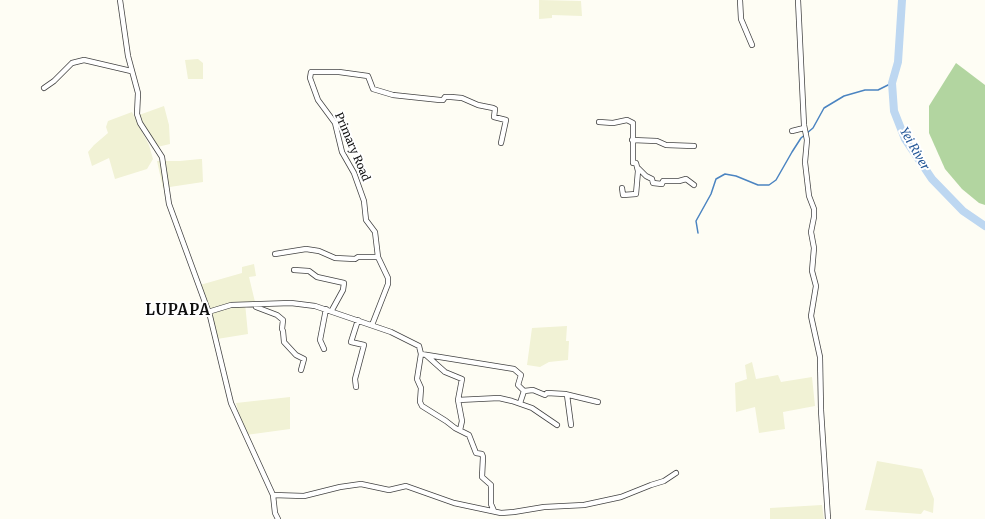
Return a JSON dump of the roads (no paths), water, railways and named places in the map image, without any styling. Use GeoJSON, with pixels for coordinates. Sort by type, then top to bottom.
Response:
{"type":"FeatureCollection","features":[{"type":"Feature","properties":{"kind":"street"},"geometry":{"type":"LineString","coordinates":[[120,0],[131,71],[138,93],[137,114],[140,123],[162,157],[169,204],[208,312],[231,403],[273,495],[275,513],[278,519]]}},
{"type":"Feature","properties":{"kind":"street"},"geometry":{"type":"LineString","coordinates":[[740,0],[741,19],[752,45]]}},
{"type":"Feature","properties":{"kind":"street"},"geometry":{"type":"LineString","coordinates":[[798,0],[804,128],[807,140],[805,162],[809,196],[814,209],[811,232],[814,248],[812,271],[816,286],[811,316],[820,357],[828,519]]}},
{"type":"Feature","properties":{"kind":"street"},"geometry":{"type":"LineString","coordinates":[[44,88],[54,81],[72,63],[84,60],[131,71]]}},
{"type":"Feature","properties":{"kind":"street","name":"Primary Road"},"geometry":{"type":"LineString","coordinates":[[378,257],[376,232],[366,220],[364,201],[354,173],[342,152],[334,124],[318,100],[310,78],[311,72],[339,72],[368,76],[373,89],[392,96],[440,100],[443,100],[445,96],[462,98],[478,105],[493,108],[495,109],[494,117],[506,120],[501,143]]}},
{"type":"Feature","properties":{"kind":"street"},"geometry":{"type":"LineString","coordinates":[[599,122],[613,123],[627,120],[633,123],[633,163],[636,163],[638,168],[646,176],[652,179],[653,183],[662,184],[663,181],[679,181],[686,178],[694,185]]}},
{"type":"Feature","properties":{"kind":"street"},"geometry":{"type":"LineString","coordinates":[[792,131],[804,128]]}},
{"type":"Feature","properties":{"kind":"street"},"geometry":{"type":"LineString","coordinates":[[632,140],[657,141],[666,145],[694,146]]}},
{"type":"Feature","properties":{"kind":"street"},"geometry":{"type":"LineString","coordinates":[[622,188],[623,194],[636,194],[638,168]]}},
{"type":"Feature","properties":{"kind":"street"},"geometry":{"type":"LineString","coordinates":[[275,254],[306,249],[320,251],[335,258],[355,259],[358,257],[378,257],[388,278],[388,284],[372,325]]}},
{"type":"Feature","properties":{"kind":"street"},"geometry":{"type":"LineString","coordinates":[[294,270],[309,271],[317,277],[344,283],[343,290],[332,310]]}},
{"type":"Feature","properties":{"kind":"street"},"geometry":{"type":"LineString","coordinates":[[208,312],[231,305],[291,304],[326,309],[372,325],[419,346],[423,354],[445,372],[462,380],[458,400],[462,420],[460,430]]}},
{"type":"Feature","properties":{"kind":"street"},"geometry":{"type":"LineString","coordinates":[[252,305],[277,315],[283,320],[282,329],[284,342],[296,355],[304,359],[301,370]]}},
{"type":"Feature","properties":{"kind":"street"},"geometry":{"type":"LineString","coordinates":[[324,349],[320,340],[326,309]]}},
{"type":"Feature","properties":{"kind":"street"},"geometry":{"type":"LineString","coordinates":[[356,387],[355,379],[364,345],[351,342],[358,320]]}},
{"type":"Feature","properties":{"kind":"street"},"geometry":{"type":"LineString","coordinates":[[423,354],[514,369],[521,375],[518,385],[524,391]]}},
{"type":"Feature","properties":{"kind":"street"},"geometry":{"type":"LineString","coordinates":[[423,354],[418,379],[421,388],[420,402],[422,406],[469,435],[476,453],[482,454],[482,477],[491,484],[491,504],[494,511]]}},
{"type":"Feature","properties":{"kind":"street"},"geometry":{"type":"LineString","coordinates":[[524,391],[533,390],[545,395],[547,393],[567,395],[598,402]]}},
{"type":"Feature","properties":{"kind":"street"},"geometry":{"type":"LineString","coordinates":[[520,403],[524,391]]}},
{"type":"Feature","properties":{"kind":"street"},"geometry":{"type":"LineString","coordinates":[[567,395],[571,424]]}},
{"type":"Feature","properties":{"kind":"street"},"geometry":{"type":"LineString","coordinates":[[458,400],[499,398],[520,403],[532,408],[557,424]]}},
{"type":"Feature","properties":{"kind":"street"},"geometry":{"type":"LineString","coordinates":[[273,495],[304,496],[340,487],[361,484],[389,490],[406,486],[454,503],[494,511],[514,512],[544,507],[584,505],[621,497],[664,481],[676,473]]}},
{"type":"Feature","properties":{"kind":"waterway","name":"Yei River"},"geometry":{"type":"LineString","coordinates":[[902,0],[898,62],[892,83],[894,111],[905,139],[932,179],[963,211],[985,226]]}},
{"type":"Feature","properties":{"kind":"waterway"},"geometry":{"type":"LineString","coordinates":[[698,233],[696,221],[711,194],[716,179],[725,174],[736,176],[758,185],[769,185],[776,180],[801,138],[813,128],[824,108],[844,96],[865,90],[878,90],[892,83]]}},
{"type":"Feature","properties":{"kind":"district","name":"LUPAPA"},"geometry":{"type":"Point","coordinates":[178,311]}}]}
